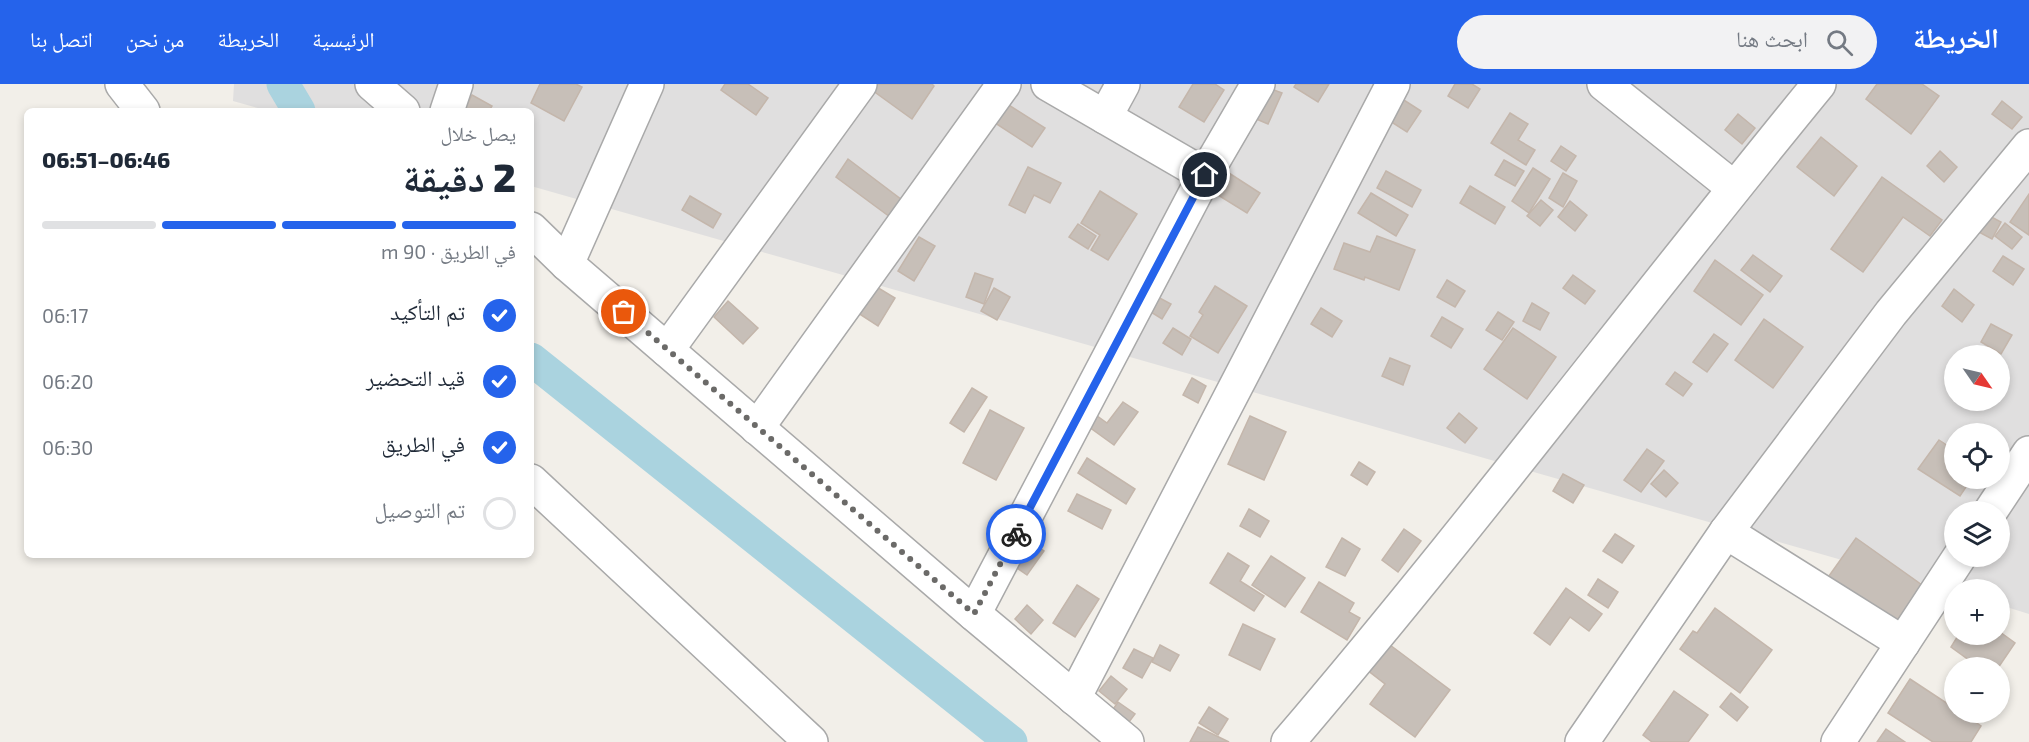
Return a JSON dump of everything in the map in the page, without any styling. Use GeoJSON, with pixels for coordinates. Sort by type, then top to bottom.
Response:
{"type":"FeatureCollection","features":[{"type":"Feature","properties":{"kind":"street"},"geometry":{"type":"LineString","coordinates":[[122,84],[141,108]]}},
{"type":"Feature","properties":{"kind":"street"},"geometry":{"type":"LineString","coordinates":[[372,84],[400,108]]}},
{"type":"Feature","properties":{"kind":"street"},"geometry":{"type":"LineString","coordinates":[[448,108],[456,84]]}},
{"type":"Feature","properties":{"kind":"street"},"geometry":{"type":"LineString","coordinates":[[567,264],[647,84]]}},
{"type":"Feature","properties":{"kind":"street"},"geometry":{"type":"LineString","coordinates":[[667,350],[860,84]]}},
{"type":"Feature","properties":{"kind":"street"},"geometry":{"type":"LineString","coordinates":[[757,428],[1004,84]]}},
{"type":"Feature","properties":{"kind":"street"},"geometry":{"type":"LineString","coordinates":[[1048,84],[1205,175]]}},
{"type":"Feature","properties":{"kind":"street"},"geometry":{"type":"LineString","coordinates":[[1105,117],[1123,84]]}},
{"type":"Feature","properties":{"kind":"street"},"geometry":{"type":"LineString","coordinates":[[974,614],[1205,175],[1258,84]]}},
{"type":"Feature","properties":{"kind":"street"},"geometry":{"type":"LineString","coordinates":[[1074,698],[1393,84]]}},
{"type":"Feature","properties":{"kind":"street"},"geometry":{"type":"LineString","coordinates":[[1604,84],[1734,188]]}},
{"type":"Feature","properties":{"kind":"street"},"geometry":{"type":"LineString","coordinates":[[1288,742],[1477,514],[1819,84]]}},
{"type":"Feature","properties":{"kind":"street"},"geometry":{"type":"LineString","coordinates":[[1582,742],[1726,532],[1891,313],[2029,146]]}},
{"type":"Feature","properties":{"kind":"street"},"geometry":{"type":"LineString","coordinates":[[534,233],[757,428],[1127,742]]}},
{"type":"Feature","properties":{"kind":"street"},"geometry":{"type":"LineString","coordinates":[[1997,501],[2029,453]]}},
{"type":"Feature","properties":{"kind":"street"},"geometry":{"type":"LineString","coordinates":[[534,484],[811,742]]}},
{"type":"Feature","properties":{"kind":"street"},"geometry":{"type":"LineString","coordinates":[[1726,532],[1903,643]]}},
{"type":"Feature","properties":{"kind":"street"},"geometry":{"type":"LineString","coordinates":[[1838,742],[1953,567]]}},
{"type":"Feature","properties":{"kind":"shaded area"},"geometry":{"type":"Polygon","coordinates":[[[234,84],[2029,84],[2029,614],[2010,608],[2010,579],[1944,579],[1944,589],[534,187],[534,108],[258,108],[233,101],[234,84]]]}},
{"type":"Feature","properties":{"kind":"building"},"geometry":{"type":"Polygon","coordinates":[[[540,84],[576,84],[582,87],[564,121],[531,103],[540,84]]]}},
{"type":"Feature","properties":{"kind":"building"},"geometry":{"type":"Polygon","coordinates":[[[725,84],[748,84],[768,98],[756,115],[721,90],[725,84]]]}},
{"type":"Feature","properties":{"kind":"building"},"geometry":{"type":"Polygon","coordinates":[[[876,84],[932,84],[934,86],[912,119],[872,90],[876,84]]]}},
{"type":"Feature","properties":{"kind":"building"},"geometry":{"type":"Polygon","coordinates":[[[1193,84],[1215,84],[1224,90],[1204,122],[1179,107],[1193,84]]]}},
{"type":"Feature","properties":{"kind":"building"},"geometry":{"type":"Polygon","coordinates":[[[1296,84],[1329,84],[1318,102],[1294,87],[1296,84]]]}},
{"type":"Feature","properties":{"kind":"building"},"geometry":{"type":"Polygon","coordinates":[[[1455,84],[1472,84],[1480,89],[1468,108],[1448,96],[1455,84]]]}},
{"type":"Feature","properties":{"kind":"building"},"geometry":{"type":"Polygon","coordinates":[[[1877,84],[1922,84],[1939,96],[1911,134],[1866,99],[1877,84]]]}},
{"type":"Feature","properties":{"kind":"building"},"geometry":{"type":"Polygon","coordinates":[[[1261,85],[1282,93],[1268,124],[1247,115],[1261,85]]]}},
{"type":"Feature","properties":{"kind":"building"},"geometry":{"type":"Polygon","coordinates":[[[1382,86],[1421,111],[1407,132],[1368,107],[1382,86]]]}},
{"type":"Feature","properties":{"kind":"building"},"geometry":{"type":"Polygon","coordinates":[[[472,95],[492,106],[491,108],[466,108],[472,95]]]}},
{"type":"Feature","properties":{"kind":"building"},"geometry":{"type":"Polygon","coordinates":[[[2002,101],[2022,117],[2012,129],[1992,114],[2002,101]]]}},
{"type":"Feature","properties":{"kind":"building"},"geometry":{"type":"Polygon","coordinates":[[[1004,102],[1045,128],[1032,147],[992,121],[1004,102]]]}},
{"type":"Feature","properties":{"kind":"building"},"geometry":{"type":"Polygon","coordinates":[[[1510,113],[1528,124],[1518,140],[1535,150],[1526,165],[1491,143],[1510,113]]]}},
{"type":"Feature","properties":{"kind":"building"},"geometry":{"type":"Polygon","coordinates":[[[1738,114],[1755,128],[1742,144],[1725,130],[1738,114]]]}},
{"type":"Feature","properties":{"kind":"building"},"geometry":{"type":"Polygon","coordinates":[[[1821,137],[1857,166],[1834,196],[1797,167],[1821,137]]]}},
{"type":"Feature","properties":{"kind":"building"},"geometry":{"type":"Polygon","coordinates":[[[1561,146],[1576,156],[1566,171],[1551,161],[1561,146]]]}},
{"type":"Feature","properties":{"kind":"building"},"geometry":{"type":"Polygon","coordinates":[[[1940,151],[1957,167],[1944,182],[1927,166],[1940,151]]]}},
{"type":"Feature","properties":{"kind":"building"},"geometry":{"type":"Polygon","coordinates":[[[848,159],[902,200],[890,217],[836,177],[848,159]]]}},
{"type":"Feature","properties":{"kind":"building"},"geometry":{"type":"Polygon","coordinates":[[[1504,160],[1524,171],[1515,186],[1495,175],[1504,160]]]}},
{"type":"Feature","properties":{"kind":"building"},"geometry":{"type":"Polygon","coordinates":[[[1218,166],[1260,193],[1247,213],[1205,187],[1218,166]]]}},
{"type":"Feature","properties":{"kind":"building"},"geometry":{"type":"Polygon","coordinates":[[[1028,167],[1061,183],[1050,203],[1034,195],[1025,213],[1009,205],[1028,167]]]}},
{"type":"Feature","properties":{"kind":"building"},"geometry":{"type":"Polygon","coordinates":[[[1533,168],[1550,179],[1529,213],[1512,201],[1533,168]]]}},
{"type":"Feature","properties":{"kind":"building"},"geometry":{"type":"Polygon","coordinates":[[[1386,171],[1421,190],[1412,207],[1377,188],[1386,171]]]}},
{"type":"Feature","properties":{"kind":"building"},"geometry":{"type":"Polygon","coordinates":[[[1563,173],[1577,181],[1563,207],[1549,198],[1563,173]]]}},
{"type":"Feature","properties":{"kind":"building"},"geometry":{"type":"Polygon","coordinates":[[[1882,177],[1942,220],[1930,236],[1903,217],[1863,272],[1831,249],[1882,177]]]}},
{"type":"Feature","properties":{"kind":"building"},"geometry":{"type":"Polygon","coordinates":[[[1470,186],[1505,207],[1495,224],[1460,203],[1470,186]]]}},
{"type":"Feature","properties":{"kind":"building"},"geometry":{"type":"Polygon","coordinates":[[[1100,191],[1137,214],[1108,260],[1091,250],[1100,235],[1081,223],[1100,191]]]}},
{"type":"Feature","properties":{"kind":"building"},"geometry":{"type":"Polygon","coordinates":[[[1371,193],[1408,215],[1396,236],[1358,213],[1371,193]]]}},
{"type":"Feature","properties":{"kind":"building"},"geometry":{"type":"Polygon","coordinates":[[[2029,194],[2029,235],[2010,222],[2029,194]]]}},
{"type":"Feature","properties":{"kind":"building"},"geometry":{"type":"Polygon","coordinates":[[[690,196],[721,214],[713,228],[682,210],[690,196]]]}},
{"type":"Feature","properties":{"kind":"building"},"geometry":{"type":"Polygon","coordinates":[[[1541,200],[1553,210],[1540,226],[1527,216],[1541,200]]]}},
{"type":"Feature","properties":{"kind":"building"},"geometry":{"type":"Polygon","coordinates":[[[1570,201],[1587,215],[1575,231],[1558,217],[1570,201]]]}},
{"type":"Feature","properties":{"kind":"building"},"geometry":{"type":"Polygon","coordinates":[[[1984,213],[2001,222],[1992,239],[1975,230],[1984,213]]]}},
{"type":"Feature","properties":{"kind":"building"},"geometry":{"type":"Polygon","coordinates":[[[2005,223],[2022,237],[2012,249],[1995,236],[2005,223]]]}},
{"type":"Feature","properties":{"kind":"building"},"geometry":{"type":"Polygon","coordinates":[[[1078,224],[1096,236],[1088,249],[1069,237],[1078,224]]]}},
{"type":"Feature","properties":{"kind":"building"},"geometry":{"type":"Polygon","coordinates":[[[1377,236],[1415,250],[1399,290],[1365,277],[1364,280],[1334,269],[1344,243],[1370,252],[1377,236]]]}},
{"type":"Feature","properties":{"kind":"building"},"geometry":{"type":"Polygon","coordinates":[[[919,237],[935,246],[914,281],[898,271],[919,237]]]}},
{"type":"Feature","properties":{"kind":"building"},"geometry":{"type":"Polygon","coordinates":[[[1753,255],[1782,276],[1770,292],[1741,270],[1753,255]]]}},
{"type":"Feature","properties":{"kind":"building"},"geometry":{"type":"Polygon","coordinates":[[[2003,256],[2024,269],[2013,285],[1993,271],[2003,256]]]}},
{"type":"Feature","properties":{"kind":"building"},"geometry":{"type":"Polygon","coordinates":[[[1715,260],[1763,295],[1741,325],[1694,291],[1715,260]]]}},
{"type":"Feature","properties":{"kind":"building"},"geometry":{"type":"Polygon","coordinates":[[[975,273],[993,279],[984,304],[966,297],[975,273]]]}},
{"type":"Feature","properties":{"kind":"building"},"geometry":{"type":"Polygon","coordinates":[[[1573,275],[1595,291],[1585,304],[1563,288],[1573,275]]]}},
{"type":"Feature","properties":{"kind":"building"},"geometry":{"type":"Polygon","coordinates":[[[1447,280],[1465,291],[1455,307],[1437,297],[1447,280]]]}},
{"type":"Feature","properties":{"kind":"building"},"geometry":{"type":"Polygon","coordinates":[[[875,286],[895,298],[878,326],[858,313],[875,286]]]}},
{"type":"Feature","properties":{"kind":"building"},"geometry":{"type":"Polygon","coordinates":[[[1215,286],[1247,306],[1218,353],[1190,336],[1203,315],[1199,312],[1215,286]]]}},
{"type":"Feature","properties":{"kind":"building"},"geometry":{"type":"Polygon","coordinates":[[[994,288],[1010,297],[997,320],[981,311],[994,288]]]}},
{"type":"Feature","properties":{"kind":"building"},"geometry":{"type":"Polygon","coordinates":[[[1954,289],[1974,305],[1962,322],[1942,306],[1954,289]]]}},
{"type":"Feature","properties":{"kind":"building"},"geometry":{"type":"Polygon","coordinates":[[[1154,295],[1171,304],[1162,319],[1146,309],[1154,295]]]}},
{"type":"Feature","properties":{"kind":"building"},"geometry":{"type":"Polygon","coordinates":[[[728,301],[758,328],[743,344],[714,317],[728,301]]]}},
{"type":"Feature","properties":{"kind":"building"},"geometry":{"type":"Polygon","coordinates":[[[1532,303],[1549,313],[1540,330],[1523,321],[1532,303]]]}},
{"type":"Feature","properties":{"kind":"building"},"geometry":{"type":"Polygon","coordinates":[[[1321,308],[1342,321],[1332,337],[1311,324],[1321,308]]]}},
{"type":"Feature","properties":{"kind":"building"},"geometry":{"type":"Polygon","coordinates":[[[1498,312],[1514,322],[1502,340],[1486,330],[1498,312]]]}},
{"type":"Feature","properties":{"kind":"building"},"geometry":{"type":"Polygon","coordinates":[[[1442,317],[1463,329],[1451,348],[1431,336],[1442,317]]]}},
{"type":"Feature","properties":{"kind":"building"},"geometry":{"type":"Polygon","coordinates":[[[1764,319],[1803,347],[1773,388],[1735,360],[1764,319]]]}},
{"type":"Feature","properties":{"kind":"building"},"geometry":{"type":"Polygon","coordinates":[[[1991,324],[2012,335],[2006,345],[1986,345],[1981,342],[1991,324]]]}},
{"type":"Feature","properties":{"kind":"building"},"geometry":{"type":"Polygon","coordinates":[[[1173,328],[1191,339],[1182,355],[1163,343],[1173,328]]]}},
{"type":"Feature","properties":{"kind":"building"},"geometry":{"type":"Polygon","coordinates":[[[1513,328],[1556,357],[1527,399],[1484,369],[1513,328]]]}},
{"type":"Feature","properties":{"kind":"building"},"geometry":{"type":"Polygon","coordinates":[[[1714,334],[1728,344],[1707,372],[1693,362],[1714,334]]]}},
{"type":"Feature","properties":{"kind":"building"},"geometry":{"type":"Polygon","coordinates":[[[1390,358],[1410,366],[1403,385],[1382,376],[1390,358]]]}},
{"type":"Feature","properties":{"kind":"building"},"geometry":{"type":"Polygon","coordinates":[[[1675,372],[1692,384],[1683,396],[1666,384],[1675,372]]]}},
{"type":"Feature","properties":{"kind":"building"},"geometry":{"type":"Polygon","coordinates":[[[1192,378],[1206,386],[1198,403],[1183,395],[1192,378]]]}},
{"type":"Feature","properties":{"kind":"building"},"geometry":{"type":"Polygon","coordinates":[[[972,388],[987,397],[964,432],[950,423],[972,388]]]}},
{"type":"Feature","properties":{"kind":"building"},"geometry":{"type":"Polygon","coordinates":[[[1123,402],[1138,412],[1114,445],[1085,424],[1093,413],[1107,423],[1123,402]]]}},
{"type":"Feature","properties":{"kind":"building"},"geometry":{"type":"Polygon","coordinates":[[[990,410],[1024,428],[996,480],[963,463],[990,410]]]}},
{"type":"Feature","properties":{"kind":"building"},"geometry":{"type":"Polygon","coordinates":[[[1459,413],[1477,428],[1465,443],[1447,428],[1459,413]]]}},
{"type":"Feature","properties":{"kind":"building"},"geometry":{"type":"Polygon","coordinates":[[[1250,416],[1286,432],[1264,480],[1228,464],[1250,416]]]}},
{"type":"Feature","properties":{"kind":"building"},"geometry":{"type":"Polygon","coordinates":[[[1939,440],[1944,443],[1944,486],[1918,469],[1939,440]]]}},
{"type":"Feature","properties":{"kind":"building"},"geometry":{"type":"Polygon","coordinates":[[[1647,449],[1664,461],[1641,492],[1624,480],[1647,449]]]}},
{"type":"Feature","properties":{"kind":"building"},"geometry":{"type":"Polygon","coordinates":[[[1087,458],[1135,489],[1126,504],[1078,473],[1087,458]]]}},
{"type":"Feature","properties":{"kind":"building"},"geometry":{"type":"Polygon","coordinates":[[[1359,462],[1375,472],[1367,485],[1351,475],[1359,462]]]}},
{"type":"Feature","properties":{"kind":"building"},"geometry":{"type":"Polygon","coordinates":[[[1664,470],[1678,483],[1666,497],[1651,484],[1664,470]]]}},
{"type":"Feature","properties":{"kind":"building"},"geometry":{"type":"Polygon","coordinates":[[[1563,474],[1584,485],[1573,503],[1553,491],[1563,474]]]}},
{"type":"Feature","properties":{"kind":"building"},"geometry":{"type":"Polygon","coordinates":[[[1949,489],[1965,489],[1960,496],[1949,489]]]}},
{"type":"Feature","properties":{"kind":"building"},"geometry":{"type":"Polygon","coordinates":[[[1077,494],[1111,510],[1102,529],[1068,511],[1077,494]]]}},
{"type":"Feature","properties":{"kind":"building"},"geometry":{"type":"Polygon","coordinates":[[[1249,509],[1269,521],[1260,537],[1240,526],[1249,509]]]}},
{"type":"Feature","properties":{"kind":"building"},"geometry":{"type":"Polygon","coordinates":[[[1404,529],[1421,541],[1398,572],[1382,560],[1404,529]]]}},
{"type":"Feature","properties":{"kind":"building"},"geometry":{"type":"Polygon","coordinates":[[[1615,534],[1634,546],[1622,563],[1603,551],[1615,534]]]}},
{"type":"Feature","properties":{"kind":"building"},"geometry":{"type":"Polygon","coordinates":[[[1342,538],[1360,549],[1345,576],[1326,567],[1342,538]]]}},
{"type":"Feature","properties":{"kind":"building"},"geometry":{"type":"Polygon","coordinates":[[[1856,538],[1922,585],[1891,629],[1814,597],[1856,538]]]}},
{"type":"Feature","properties":{"kind":"building"},"geometry":{"type":"Polygon","coordinates":[[[1027,539],[1044,551],[1027,575],[1010,563],[1027,539]]]}},
{"type":"Feature","properties":{"kind":"building"},"geometry":{"type":"Polygon","coordinates":[[[1228,553],[1249,566],[1240,581],[1264,596],[1254,611],[1210,583],[1228,553]]]}},
{"type":"Feature","properties":{"kind":"building"},"geometry":{"type":"Polygon","coordinates":[[[1271,556],[1305,578],[1285,607],[1252,585],[1271,556]]]}},
{"type":"Feature","properties":{"kind":"building"},"geometry":{"type":"Polygon","coordinates":[[[1598,579],[1618,592],[1608,608],[1588,595],[1598,579]]]}},
{"type":"Feature","properties":{"kind":"building"},"geometry":{"type":"Polygon","coordinates":[[[1319,582],[1354,603],[1349,612],[1360,618],[1347,640],[1301,612],[1319,582]]]}},
{"type":"Feature","properties":{"kind":"building"},"geometry":{"type":"Polygon","coordinates":[[[1077,585],[1099,599],[1075,637],[1053,623],[1077,585]]]}},
{"type":"Feature","properties":{"kind":"building"},"geometry":{"type":"Polygon","coordinates":[[[1566,588],[1602,614],[1589,631],[1570,617],[1550,645],[1534,633],[1566,588]]]}},
{"type":"Feature","properties":{"kind":"building"},"geometry":{"type":"Polygon","coordinates":[[[1027,605],[1043,620],[1031,634],[1015,619],[1027,605]]]}},
{"type":"Feature","properties":{"kind":"building"},"geometry":{"type":"Polygon","coordinates":[[[1715,608],[1772,650],[1740,693],[1680,649],[1693,631],[1697,633],[1715,608]]]}},
{"type":"Feature","properties":{"kind":"building"},"geometry":{"type":"Polygon","coordinates":[[[1243,624],[1275,639],[1260,670],[1229,655],[1243,624]]]}},
{"type":"Feature","properties":{"kind":"building"},"geometry":{"type":"Polygon","coordinates":[[[1382,639],[1450,690],[1415,737],[1370,704],[1385,684],[1362,666],[1382,639]]]}},
{"type":"Feature","properties":{"kind":"building"},"geometry":{"type":"Polygon","coordinates":[[[2010,639],[2015,643],[2005,657],[1965,657],[1951,647],[1952,645],[2010,645],[2010,639]]]}},
{"type":"Feature","properties":{"kind":"building"},"geometry":{"type":"Polygon","coordinates":[[[1160,645],[1179,655],[1170,671],[1152,662],[1160,645]]]}},
{"type":"Feature","properties":{"kind":"building"},"geometry":{"type":"Polygon","coordinates":[[[1134,649],[1153,658],[1142,678],[1123,668],[1134,649]]]}},
{"type":"Feature","properties":{"kind":"building"},"geometry":{"type":"Polygon","coordinates":[[[1111,676],[1127,689],[1115,704],[1099,691],[1111,676]]]}},
{"type":"Feature","properties":{"kind":"building"},"geometry":{"type":"Polygon","coordinates":[[[1910,679],[1944,701],[1944,723],[1977,723],[1981,726],[1971,742],[1933,742],[1888,713],[1910,679]]]}},
{"type":"Feature","properties":{"kind":"building"},"geometry":{"type":"Polygon","coordinates":[[[1674,691],[1708,715],[1688,742],[1652,742],[1643,735],[1674,691]]]}},
{"type":"Feature","properties":{"kind":"building"},"geometry":{"type":"Polygon","coordinates":[[[1731,693],[1748,707],[1737,721],[1720,707],[1731,693]]]}},
{"type":"Feature","properties":{"kind":"building"},"geometry":{"type":"Polygon","coordinates":[[[1118,702],[1135,714],[1123,730],[1107,718],[1118,702]]]}},
{"type":"Feature","properties":{"kind":"building"},"geometry":{"type":"Polygon","coordinates":[[[1209,707],[1228,719],[1218,735],[1199,723],[1209,707]]]}},
{"type":"Feature","properties":{"kind":"building"},"geometry":{"type":"Polygon","coordinates":[[[1198,727],[1229,742],[1190,742],[1198,727]]]}},
{"type":"Feature","properties":{"kind":"building"},"geometry":{"type":"Polygon","coordinates":[[[1886,729],[1905,742],[1877,742],[1886,729]]]}},
{"type":"Feature","properties":{"kind":"waterway"},"geometry":{"type":"LineString","coordinates":[[283,84],[297,108]]}},
{"type":"Feature","properties":{"kind":"waterway"},"geometry":{"type":"LineString","coordinates":[[534,361],[1011,742]]}},
{"type":"Feature","properties":{"kind":"way so far"},"geometry":{"type":"LineString","coordinates":[[624,312],[974,614],[1016,534]]}},
{"type":"Feature","properties":{"kind":"route"},"geometry":{"type":"LineString","coordinates":[[1016,534],[1205,175]]}}]}
